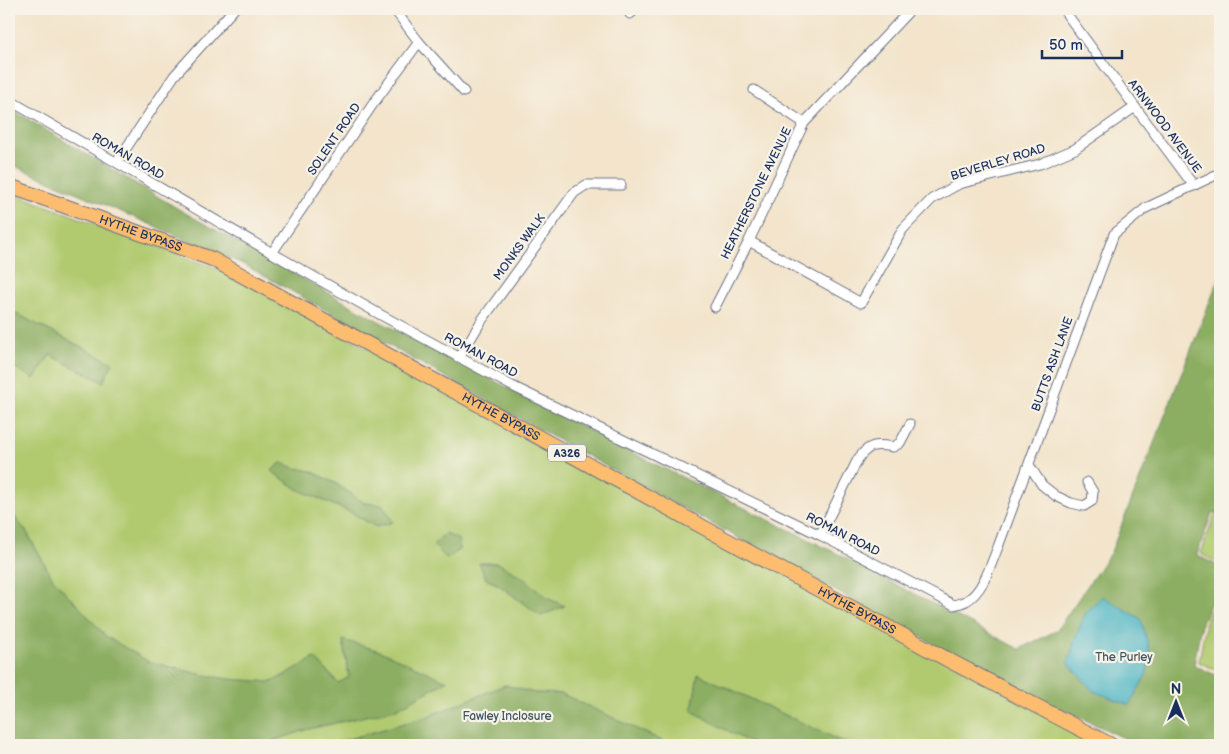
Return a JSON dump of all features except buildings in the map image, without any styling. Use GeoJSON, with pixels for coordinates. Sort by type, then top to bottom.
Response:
{"type":"FeatureCollection","features":[{"type":"Feature","properties":{"kind":"main road","name":"HYTHE BYPASS"},"geometry":{"type":"LineString","coordinates":[[9,186],[212,259],[954,663],[1112,745]]}},
{"type":"Feature","properties":{"kind":"street"},"geometry":{"type":"LineString","coordinates":[[117,162],[174,76],[234,9]]}},
{"type":"Feature","properties":{"kind":"street"},"geometry":{"type":"LineString","coordinates":[[394,9],[419,42],[464,92]]}},
{"type":"Feature","properties":{"kind":"street","name":"HEATHERSTONE AVENUE"},"geometry":{"type":"LineString","coordinates":[[715,307],[749,241],[804,123],[911,9]]}},
{"type":"Feature","properties":{"kind":"street","name":"ARNWOOD AVENUE"},"geometry":{"type":"LineString","coordinates":[[1063,9],[1194,186]]}},
{"type":"Feature","properties":{"kind":"street","name":"SOLENT ROAD"},"geometry":{"type":"LineString","coordinates":[[272,253],[373,104],[419,42]]}},
{"type":"Feature","properties":{"kind":"street"},"geometry":{"type":"LineString","coordinates":[[754,90],[804,123]]}},
{"type":"Feature","properties":{"kind":"street","name":"ROMAN ROAD"},"geometry":{"type":"LineString","coordinates":[[9,100],[160,189],[459,358],[520,390],[820,536],[954,605]]}},
{"type":"Feature","properties":{"kind":"street","name":"BEVERLEY ROAD"},"geometry":{"type":"LineString","coordinates":[[749,241],[861,304],[903,229],[932,199],[959,184],[1040,164],[1075,149],[1135,108]]}},
{"type":"Feature","properties":{"kind":"street","name":"BUTTS ASH LANE"},"geometry":{"type":"LineString","coordinates":[[954,605],[965,602],[974,596],[980,588],[998,547],[1114,234],[1146,208],[1220,173]]}},
{"type":"Feature","properties":{"kind":"street","name":"MONKS WALK"},"geometry":{"type":"LineString","coordinates":[[459,358],[482,320],[574,193],[586,185],[621,185]]}},
{"type":"Feature","properties":{"kind":"street"},"geometry":{"type":"LineString","coordinates":[[820,536],[858,458],[865,449],[874,445],[893,447],[900,443],[910,424]]}},
{"type":"Feature","properties":{"kind":"street"},"geometry":{"type":"LineString","coordinates":[[1029,464],[1042,485],[1056,496],[1071,503],[1084,506],[1092,501],[1093,492],[1087,482]]}},
{"type":"Feature","properties":{"kind":"green space","name":"The Purley"},"geometry":{"type":"Polygon","coordinates":[[[9,108],[187,214],[377,320],[649,461],[836,553],[1019,649],[1056,631],[1111,552],[1220,276],[1220,511],[1212,513],[1197,555],[1220,567],[1220,582],[1201,625],[1194,665],[1220,677],[1220,745],[1139,745],[1000,680],[578,451],[243,264],[19,168],[9,162],[9,108]]]}},
{"type":"Feature","properties":{"kind":"green space"},"geometry":{"type":"Polygon","coordinates":[[[9,192],[224,271],[1106,745],[849,745],[698,674],[692,711],[754,745],[671,745],[562,694],[534,693],[505,685],[426,717],[328,745],[260,745],[309,729],[396,709],[447,681],[343,641],[349,678],[338,683],[315,658],[272,682],[228,679],[149,662],[107,637],[53,579],[26,531],[9,510],[9,364],[34,378],[50,355],[103,382],[113,363],[9,310],[9,192]],[[281,463],[272,471],[299,490],[352,513],[376,527],[383,505],[364,503],[335,483],[311,471],[281,463]],[[480,563],[486,579],[499,585],[524,604],[564,606],[547,598],[525,579],[498,563],[480,563]]]}},
{"type":"Feature","properties":{"kind":"green space"},"geometry":{"type":"Polygon","coordinates":[[[9,310],[113,363],[103,382],[50,355],[34,379],[9,364],[9,310]]]}},
{"type":"Feature","properties":{"kind":"green space"},"geometry":{"type":"Polygon","coordinates":[[[281,463],[311,471],[335,483],[364,503],[383,505],[393,522],[376,527],[352,513],[299,490],[271,471],[281,463]]]}},
{"type":"Feature","properties":{"kind":"green space"},"geometry":{"type":"Polygon","coordinates":[[[9,510],[26,531],[53,579],[107,637],[149,662],[228,679],[272,682],[315,658],[338,683],[349,677],[343,640],[380,651],[447,681],[396,709],[309,729],[260,745],[9,745],[9,510]]]}},
{"type":"Feature","properties":{"kind":"green space"},"geometry":{"type":"Polygon","coordinates":[[[1215,513],[1220,513],[1220,564],[1201,554],[1215,513]]]}},
{"type":"Feature","properties":{"kind":"green space"},"geometry":{"type":"Polygon","coordinates":[[[445,533],[459,540],[459,550],[447,559],[433,545],[445,533]]]}},
{"type":"Feature","properties":{"kind":"green space"},"geometry":{"type":"Polygon","coordinates":[[[479,563],[498,563],[525,579],[547,598],[565,606],[541,616],[499,585],[486,579],[479,563]]]}},
{"type":"Feature","properties":{"kind":"green space"},"geometry":{"type":"Polygon","coordinates":[[[1220,589],[1220,672],[1199,662],[1206,622],[1220,589]]]}},
{"type":"Feature","properties":{"kind":"green space"},"geometry":{"type":"Polygon","coordinates":[[[698,674],[849,745],[754,745],[692,711],[698,674]]]}},
{"type":"Feature","properties":{"kind":"green space","name":"Fawley Inclosure"},"geometry":{"type":"Polygon","coordinates":[[[505,685],[534,693],[562,694],[671,745],[328,745],[426,717],[505,685]]]}},
{"type":"Feature","properties":{"kind":"water"},"geometry":{"type":"Polygon","coordinates":[[[1102,596],[1141,619],[1151,655],[1146,676],[1129,705],[1093,691],[1068,663],[1085,614],[1102,596]]]}}]}
